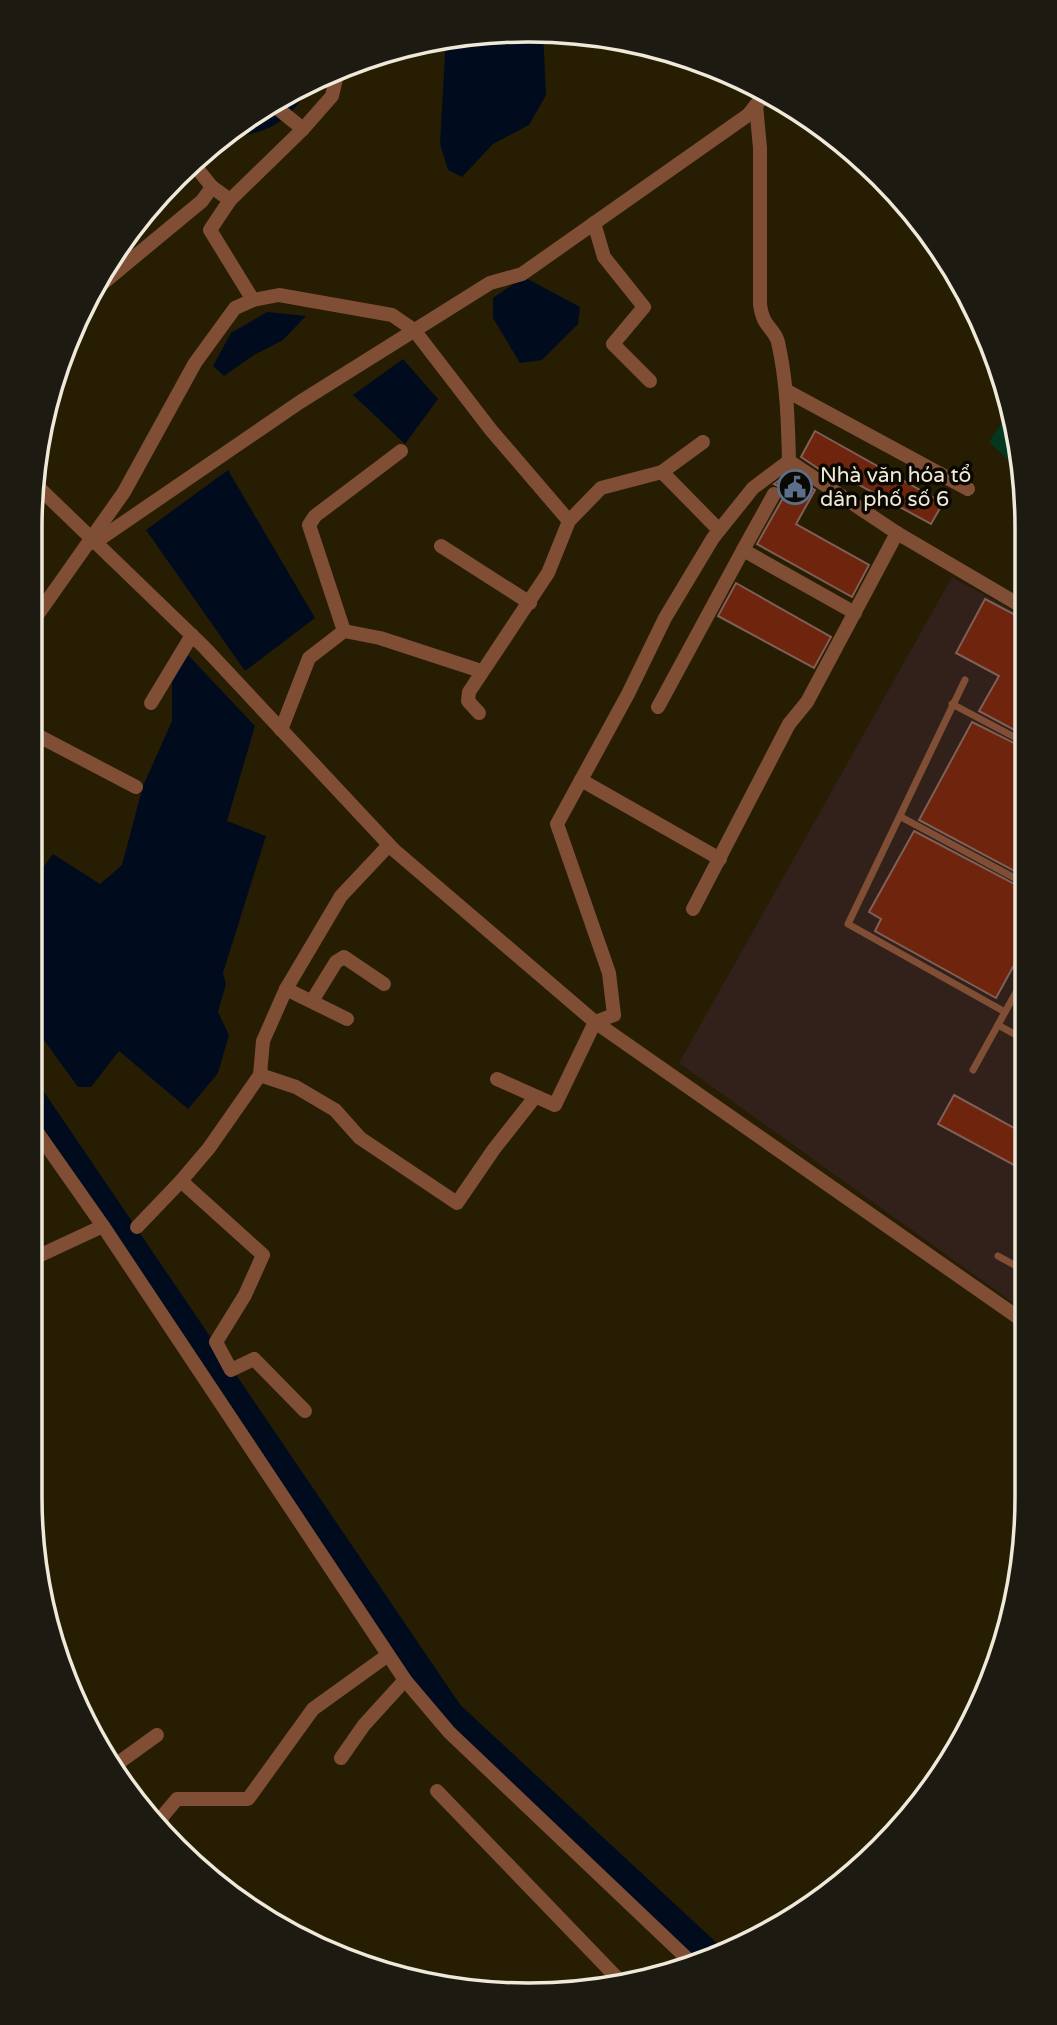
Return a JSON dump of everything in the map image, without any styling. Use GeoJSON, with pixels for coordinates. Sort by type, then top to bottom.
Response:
{"type":"FeatureCollection","features":[{"type":"Feature","properties":{"kind":"street"},"geometry":{"type":"LineString","coordinates":[[253,300],[210,230],[230,200],[298,125],[332,96],[335,82]]}},
{"type":"Feature","properties":{"kind":"street"},"geometry":{"type":"LineString","coordinates":[[93,541],[300,402],[414,330],[490,283],[522,274],[748,115],[760,100]]}},
{"type":"Feature","properties":{"kind":"street"},"geometry":{"type":"LineString","coordinates":[[756,105],[760,148],[760,304],[762,323],[777,338],[787,390],[789,461]]}},
{"type":"Feature","properties":{"kind":"street"},"geometry":{"type":"LineString","coordinates":[[280,110],[298,125]]}},
{"type":"Feature","properties":{"kind":"street"},"geometry":{"type":"LineString","coordinates":[[199,171],[212,187],[230,200]]}},
{"type":"Feature","properties":{"kind":"street"},"geometry":{"type":"LineString","coordinates":[[114,274],[202,201],[212,187]]}},
{"type":"Feature","properties":{"kind":"street"},"geometry":{"type":"LineString","coordinates":[[594,223],[604,257],[644,307],[614,344],[650,381]]}},
{"type":"Feature","properties":{"kind":"street"},"geometry":{"type":"LineString","coordinates":[[42,609],[93,541],[124,492],[195,363],[236,308],[253,300],[279,295],[392,315],[414,330],[491,430],[569,521]]}},
{"type":"Feature","properties":{"kind":"street"},"geometry":{"type":"LineString","coordinates":[[787,390],[968,489]]}},
{"type":"Feature","properties":{"kind":"street"},"geometry":{"type":"LineString","coordinates":[[479,713],[468,701],[469,692],[548,573],[569,521],[601,488],[662,472],[703,442]]}},
{"type":"Feature","properties":{"kind":"street"},"geometry":{"type":"LineString","coordinates":[[344,631],[309,525],[315,516],[401,450]]}},
{"type":"Feature","properties":{"kind":"street"},"geometry":{"type":"LineString","coordinates":[[497,1079],[555,1105],[595,1023],[614,1015],[608,973],[557,824],[665,618],[719,530],[753,488],[789,461]]}},
{"type":"Feature","properties":{"kind":"street"},"geometry":{"type":"LineString","coordinates":[[789,461],[897,533],[1015,602]]}},
{"type":"Feature","properties":{"kind":"street"},"geometry":{"type":"LineString","coordinates":[[662,472],[719,530]]}},
{"type":"Feature","properties":{"kind":"street"},"geometry":{"type":"LineString","coordinates":[[43,492],[191,635],[389,845],[595,1023],[1015,1316]]}},
{"type":"Feature","properties":{"kind":"street"},"geometry":{"type":"LineString","coordinates":[[658,707],[774,494]]}},
{"type":"Feature","properties":{"kind":"street"},"geometry":{"type":"LineString","coordinates":[[693,909],[789,724],[807,702],[897,533]]}},
{"type":"Feature","properties":{"kind":"street"},"geometry":{"type":"LineString","coordinates":[[442,546],[530,603]]}},
{"type":"Feature","properties":{"kind":"street"},"geometry":{"type":"LineString","coordinates":[[743,550],[855,613]]}},
{"type":"Feature","properties":{"kind":"street"},"geometry":{"type":"LineString","coordinates":[[281,730],[309,658],[344,631],[380,638],[481,671]]}},
{"type":"Feature","properties":{"kind":"street"},"geometry":{"type":"LineString","coordinates":[[150,703],[191,635]]}},
{"type":"Feature","properties":{"kind":"street"},"geometry":{"type":"LineString","coordinates":[[42,738],[136,787]]}},
{"type":"Feature","properties":{"kind":"street"},"geometry":{"type":"LineString","coordinates":[[581,780],[720,859]]}},
{"type":"Feature","properties":{"kind":"street"},"geometry":{"type":"LineString","coordinates":[[136,1227],[209,1148],[260,1075],[263,1041],[286,989],[341,896],[389,845]]}},
{"type":"Feature","properties":{"kind":"street"},"geometry":{"type":"LineString","coordinates":[[312,1001],[337,962],[344,957],[384,984]]}},
{"type":"Feature","properties":{"kind":"street"},"geometry":{"type":"LineString","coordinates":[[286,989],[347,1020]]}},
{"type":"Feature","properties":{"kind":"street"},"geometry":{"type":"LineString","coordinates":[[260,1075],[296,1087],[335,1110],[360,1139],[457,1203],[494,1149],[535,1097]]}},
{"type":"Feature","properties":{"kind":"street"},"geometry":{"type":"LineString","coordinates":[[42,1139],[103,1226],[405,1680],[449,1732],[685,1957]]}},
{"type":"Feature","properties":{"kind":"street"},"geometry":{"type":"LineString","coordinates":[[181,1181],[263,1255],[244,1296],[216,1342],[232,1370],[254,1359],[305,1411]]}},
{"type":"Feature","properties":{"kind":"street"},"geometry":{"type":"LineString","coordinates":[[42,1254],[103,1226]]}},
{"type":"Feature","properties":{"kind":"street"},"geometry":{"type":"LineString","coordinates":[[162,1816],[177,1799],[248,1799],[313,1709],[388,1655]]}},
{"type":"Feature","properties":{"kind":"street"},"geometry":{"type":"LineString","coordinates":[[341,1758],[364,1725],[405,1680]]}},
{"type":"Feature","properties":{"kind":"street"},"geometry":{"type":"LineString","coordinates":[[120,1761],[156,1735]]}},
{"type":"Feature","properties":{"kind":"street"},"geometry":{"type":"LineString","coordinates":[[438,1791],[615,1975]]}},
{"type":"Feature","properties":{"kind":"lane"},"geometry":{"type":"LineString","coordinates":[[965,680],[848,925],[1005,1012]]}},
{"type":"Feature","properties":{"kind":"lane"},"geometry":{"type":"LineString","coordinates":[[952,704],[1015,737]]}},
{"type":"Feature","properties":{"kind":"lane"},"geometry":{"type":"LineString","coordinates":[[901,817],[1015,878]]}},
{"type":"Feature","properties":{"kind":"lane"},"geometry":{"type":"LineString","coordinates":[[974,1070],[1015,993]]}},
{"type":"Feature","properties":{"kind":"lane"},"geometry":{"type":"LineString","coordinates":[[998,1025],[1015,1034]]}},
{"type":"Feature","properties":{"kind":"lane"},"geometry":{"type":"LineString","coordinates":[[998,1256],[1015,1265]]}},
{"type":"Feature","properties":{"kind":"shaded area"},"geometry":{"type":"Polygon","coordinates":[[[952,577],[1015,612],[1015,1304],[679,1063],[952,577]]]}},
{"type":"Feature","properties":{"kind":"green space"},"geometry":{"type":"Polygon","coordinates":[[[1003,421],[1011,462],[989,442],[1003,421]]]}},
{"type":"Feature","properties":{"kind":"water"},"geometry":{"type":"Polygon","coordinates":[[[544,42],[546,95],[529,125],[493,144],[462,177],[448,170],[440,144],[445,49],[497,43],[544,42]]]}},
{"type":"Feature","properties":{"kind":"water"},"geometry":{"type":"Polygon","coordinates":[[[303,97],[280,121],[247,135],[245,133],[258,124],[303,97]]]}},
{"type":"Feature","properties":{"kind":"water"},"geometry":{"type":"Polygon","coordinates":[[[524,277],[580,307],[578,324],[542,360],[520,363],[493,318],[493,298],[524,277]]]}},
{"type":"Feature","properties":{"kind":"water"},"geometry":{"type":"Polygon","coordinates":[[[267,312],[306,316],[283,340],[254,355],[224,376],[213,366],[231,333],[267,312]]]}},
{"type":"Feature","properties":{"kind":"water"},"geometry":{"type":"Polygon","coordinates":[[[403,359],[438,399],[405,444],[353,395],[403,359]]]}},
{"type":"Feature","properties":{"kind":"water"},"geometry":{"type":"Polygon","coordinates":[[[228,470],[315,618],[245,671],[146,530],[228,470]]]}},
{"type":"Feature","properties":{"kind":"water"},"geometry":{"type":"Polygon","coordinates":[[[188,655],[255,726],[227,821],[266,836],[223,973],[226,984],[218,1012],[229,1035],[218,1073],[188,1109],[119,1051],[91,1087],[78,1087],[42,1038],[42,869],[53,854],[100,884],[122,865],[143,786],[172,721],[172,680],[188,655]]]}},
{"type":"Feature","properties":{"kind":"building"},"geometry":{"type":"Polygon","coordinates":[[[815,431],[943,503],[931,524],[828,468],[825,473],[801,457],[815,431]]]}},
{"type":"Feature","properties":{"kind":"building"},"geometry":{"type":"Polygon","coordinates":[[[789,473],[815,490],[796,524],[869,565],[852,597],[757,544],[783,498],[782,488],[774,484],[789,473]]]}},
{"type":"Feature","properties":{"kind":"building"},"geometry":{"type":"Polygon","coordinates":[[[736,583],[831,637],[814,668],[718,616],[736,583]]]}},
{"type":"Feature","properties":{"kind":"building"},"geometry":{"type":"Polygon","coordinates":[[[985,599],[1015,615],[1015,730],[979,711],[999,676],[956,653],[985,599]]]}},
{"type":"Feature","properties":{"kind":"building"},"geometry":{"type":"Polygon","coordinates":[[[972,722],[1015,744],[1015,871],[919,820],[972,722]]]}},
{"type":"Feature","properties":{"kind":"building"},"geometry":{"type":"Polygon","coordinates":[[[914,831],[1015,884],[1015,963],[996,998],[875,931],[881,919],[869,912],[914,831]]]}},
{"type":"Feature","properties":{"kind":"building"},"geometry":{"type":"Polygon","coordinates":[[[954,1095],[1015,1129],[1015,1166],[938,1124],[954,1095]]]}},
{"type":"Feature","properties":{"kind":"waterway"},"geometry":{"type":"LineString","coordinates":[[42,1116],[449,1715],[703,1950]]}},
{"type":"Feature","properties":{"kind":"place","name":"Nhà văn hóa tổ dân phố số 6"},"geometry":{"type":"Point","coordinates":[795,487]}}]}
